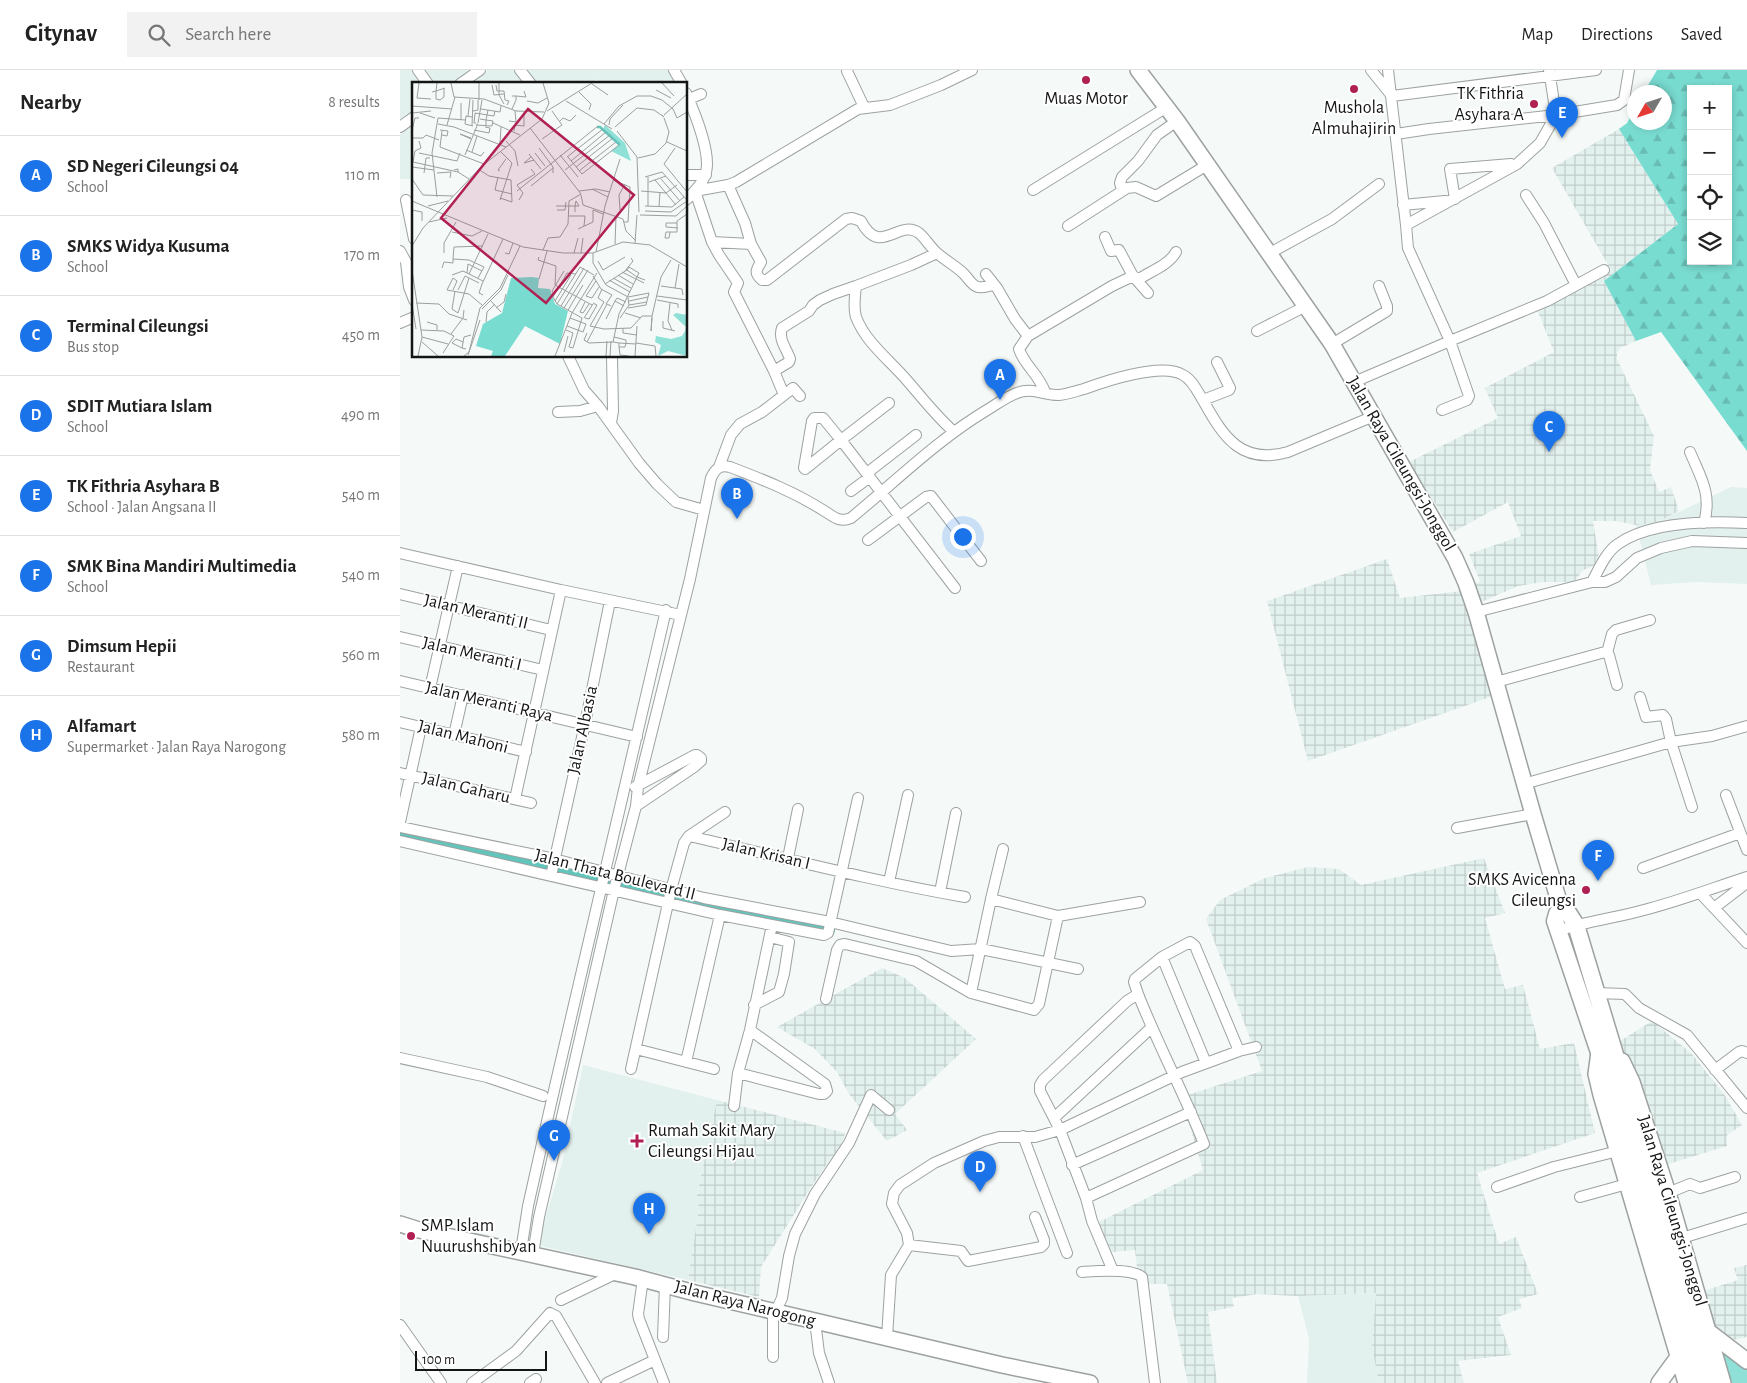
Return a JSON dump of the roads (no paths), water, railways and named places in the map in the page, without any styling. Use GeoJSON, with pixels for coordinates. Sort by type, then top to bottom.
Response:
{"type":"FeatureCollection","features":[{"type":"Feature","properties":{"kind":"highway","name":"Jalan Raya Cileungsi-Jonggol"},"geometry":{"type":"LineString","coordinates":[[1701,1383],[1611,1088],[1605,1048],[1596,993],[1576,925],[1571,915],[1561,908],[1555,921],[1558,931],[1605,1048],[1620,1074],[1714,1383]]}},
{"type":"Feature","properties":{"kind":"main road","name":"Jalan Raya Cileungsi-Jonggol"},"geometry":{"type":"LineString","coordinates":[[1138,70],[1177,121],[1332,344],[1455,558],[1476,612],[1561,908]]}},
{"type":"Feature","properties":{"kind":"main road","name":"Jalan Raya Cileungsi-Jonggol"},"geometry":{"type":"LineString","coordinates":[[1686,1383],[1596,1074],[1605,1048],[1626,1068],[1632,1082],[1682,1238],[1723,1383]]}},
{"type":"Feature","properties":{"kind":"main road","name":"Jalan Raya Narogong"},"geometry":{"type":"LineString","coordinates":[[400,1224],[419,1230],[527,1252],[643,1279],[1002,1365],[1085,1382]]}},
{"type":"Feature","properties":{"kind":"main road"},"geometry":{"type":"LineString","coordinates":[[1709,1332],[1747,1361]]}},
{"type":"Feature","properties":{"kind":"main road"},"geometry":{"type":"LineString","coordinates":[[1659,1383],[1678,1357]]}},
{"type":"Feature","properties":{"kind":"street"},"geometry":{"type":"LineString","coordinates":[[418,70],[427,82]]}},
{"type":"Feature","properties":{"kind":"street"},"geometry":{"type":"LineString","coordinates":[[463,82],[480,70]]}},
{"type":"Feature","properties":{"kind":"street"},"geometry":{"type":"LineString","coordinates":[[520,70],[529,82]]}},
{"type":"Feature","properties":{"kind":"street"},"geometry":{"type":"LineString","coordinates":[[674,70],[681,82]]}},
{"type":"Feature","properties":{"kind":"street"},"geometry":{"type":"LineString","coordinates":[[695,191],[728,185],[858,109],[890,105],[942,85],[972,70]]}},
{"type":"Feature","properties":{"kind":"street"},"geometry":{"type":"LineString","coordinates":[[1371,70],[1392,96]]}},
{"type":"Feature","properties":{"kind":"street"},"geometry":{"type":"LineString","coordinates":[[1388,70],[1408,248],[1450,342],[1468,396],[1467,400],[1442,410]]}},
{"type":"Feature","properties":{"kind":"street"},"geometry":{"type":"LineString","coordinates":[[1392,96],[1550,73],[1596,70]]}},
{"type":"Feature","properties":{"kind":"street"},"geometry":{"type":"LineString","coordinates":[[1396,134],[1429,128],[1556,114],[1620,104],[1624,100],[1629,70]]}},
{"type":"Feature","properties":{"kind":"street"},"geometry":{"type":"LineString","coordinates":[[847,71],[864,107]]}},
{"type":"Feature","properties":{"kind":"street"},"geometry":{"type":"LineString","coordinates":[[1406,225],[1517,164],[1540,143],[1556,114],[1550,73]]}},
{"type":"Feature","properties":{"kind":"street"},"geometry":{"type":"LineString","coordinates":[[688,198],[706,175],[707,167],[704,141],[688,96],[701,94]]}},
{"type":"Feature","properties":{"kind":"street"},"geometry":{"type":"LineString","coordinates":[[1033,190],[1167,107]]}},
{"type":"Feature","properties":{"kind":"street"},"geometry":{"type":"LineString","coordinates":[[400,127],[412,118]]}},
{"type":"Feature","properties":{"kind":"street"},"geometry":{"type":"LineString","coordinates":[[1122,190],[1120,183],[1122,177],[1138,161],[1157,135],[1177,121]]}},
{"type":"Feature","properties":{"kind":"street"},"geometry":{"type":"LineString","coordinates":[[1453,200],[1450,169],[1517,164]]}},
{"type":"Feature","properties":{"kind":"street"},"geometry":{"type":"LineString","coordinates":[[1068,226],[1122,190],[1136,187],[1156,196],[1207,165]]}},
{"type":"Feature","properties":{"kind":"street"},"geometry":{"type":"LineString","coordinates":[[688,175],[706,175]]}},
{"type":"Feature","properties":{"kind":"street"},"geometry":{"type":"LineString","coordinates":[[1270,253],[1332,220],[1380,184]]}},
{"type":"Feature","properties":{"kind":"street"},"geometry":{"type":"LineString","coordinates":[[728,185],[745,223],[751,244],[761,262],[756,268],[757,274],[764,281],[846,219],[852,218],[861,221],[865,230],[876,238],[883,238],[909,229],[914,230],[927,240],[937,253],[955,266],[974,286],[978,288],[993,285]]}},
{"type":"Feature","properties":{"kind":"street"},"geometry":{"type":"LineString","coordinates":[[695,191],[712,242],[738,283],[734,292],[784,395]]}},
{"type":"Feature","properties":{"kind":"street"},"geometry":{"type":"LineString","coordinates":[[1526,195],[1544,222],[1576,284]]}},
{"type":"Feature","properties":{"kind":"street"},"geometry":{"type":"LineString","coordinates":[[406,199],[412,229]]}},
{"type":"Feature","properties":{"kind":"street"},"geometry":{"type":"LineString","coordinates":[[1403,205],[1453,200]]}},
{"type":"Feature","properties":{"kind":"street"},"geometry":{"type":"LineString","coordinates":[[1105,238],[1111,251],[1120,251],[1133,276],[1148,293]]}},
{"type":"Feature","properties":{"kind":"street"},"geometry":{"type":"LineString","coordinates":[[712,242],[751,244]]}},
{"type":"Feature","properties":{"kind":"street"},"geometry":{"type":"LineString","coordinates":[[400,251],[406,262],[409,288],[412,295]]}},
{"type":"Feature","properties":{"kind":"street"},"geometry":{"type":"LineString","coordinates":[[1133,276],[1139,279],[1168,261],[1176,252]]}},
{"type":"Feature","properties":{"kind":"street"},"geometry":{"type":"LineString","coordinates":[[774,371],[790,360],[781,340],[782,328],[809,311],[813,305],[833,294],[911,266],[937,253]]}},
{"type":"Feature","properties":{"kind":"street"},"geometry":{"type":"LineString","coordinates":[[1354,382],[1546,301],[1604,270]]}},
{"type":"Feature","properties":{"kind":"street"},"geometry":{"type":"LineString","coordinates":[[986,274],[1028,336]]}},
{"type":"Feature","properties":{"kind":"street"},"geometry":{"type":"LineString","coordinates":[[1045,392],[1037,374],[1024,361],[1019,349],[1020,345],[1028,336],[1096,295],[1133,276]]}},
{"type":"Feature","properties":{"kind":"street"},"geometry":{"type":"LineString","coordinates":[[856,286],[854,309],[865,334],[874,347],[902,375],[940,420],[953,431]]}},
{"type":"Feature","properties":{"kind":"street"},"geometry":{"type":"LineString","coordinates":[[1332,344],[1387,311],[1388,306],[1379,286]]}},
{"type":"Feature","properties":{"kind":"street"},"geometry":{"type":"LineString","coordinates":[[1257,331],[1306,306]]}},
{"type":"Feature","properties":{"kind":"street"},"geometry":{"type":"LineString","coordinates":[[400,323],[412,318]]}},
{"type":"Feature","properties":{"kind":"street"},"geometry":{"type":"LineString","coordinates":[[569,358],[584,390],[611,423],[639,463],[671,498],[682,504],[704,510]]}},
{"type":"Feature","properties":{"kind":"street"},"geometry":{"type":"LineString","coordinates":[[611,423],[613,411],[612,358]]}},
{"type":"Feature","properties":{"kind":"street"},"geometry":{"type":"LineString","coordinates":[[1202,400],[1230,388],[1217,362]]}},
{"type":"Feature","properties":{"kind":"street"},"geometry":{"type":"LineString","coordinates":[[719,467],[730,467],[779,486],[840,520],[850,518],[953,431],[1018,393],[1026,391],[1058,394],[1075,392],[1131,375],[1162,370],[1184,375],[1197,390],[1220,428],[1236,446],[1244,451],[1262,456],[1274,456],[1288,452],[1374,416]]}},
{"type":"Feature","properties":{"kind":"street"},"geometry":{"type":"LineString","coordinates":[[527,1252],[540,1215],[616,883],[636,806],[638,787],[682,614],[711,478],[719,467],[731,435],[740,424],[762,412],[793,388],[800,396]]}},
{"type":"Feature","properties":{"kind":"street"},"geometry":{"type":"LineString","coordinates":[[888,403],[841,440],[805,469],[804,469],[812,421],[814,418],[823,418],[841,440],[869,475],[955,588]]}},
{"type":"Feature","properties":{"kind":"street"},"geometry":{"type":"LineString","coordinates":[[558,412],[580,411],[598,406]]}},
{"type":"Feature","properties":{"kind":"street"},"geometry":{"type":"LineString","coordinates":[[851,491],[916,434]]}},
{"type":"Feature","properties":{"kind":"street"},"geometry":{"type":"LineString","coordinates":[[1690,452],[1706,488],[1708,510],[1704,523]]}},
{"type":"Feature","properties":{"kind":"street"},"geometry":{"type":"LineString","coordinates":[[868,540],[926,496],[931,496],[981,561]]}},
{"type":"Feature","properties":{"kind":"street"},"geometry":{"type":"LineString","coordinates":[[1592,582],[1617,544],[1634,534],[1657,528],[1704,523],[1747,523]]}},
{"type":"Feature","properties":{"kind":"street"},"geometry":{"type":"LineString","coordinates":[[1476,612],[1592,582],[1604,582],[1616,577],[1637,558],[1661,548],[1692,541],[1747,543]]}},
{"type":"Feature","properties":{"kind":"street"},"geometry":{"type":"LineString","coordinates":[[400,552],[610,601],[682,614]]}},
{"type":"Feature","properties":{"kind":"street"},"geometry":{"type":"LineString","coordinates":[[430,688],[441,647],[458,566]]}},
{"type":"Feature","properties":{"kind":"street"},"geometry":{"type":"LineString","coordinates":[[515,799],[561,590]]}},
{"type":"Feature","properties":{"kind":"street","name":"Jalan Meranti II"},"geometry":{"type":"LineString","coordinates":[[400,594],[551,630]]}},
{"type":"Feature","properties":{"kind":"street","name":"Jalan Albasia"},"geometry":{"type":"LineString","coordinates":[[552,869],[585,724],[610,601]]}},
{"type":"Feature","properties":{"kind":"street"},"geometry":{"type":"LineString","coordinates":[[527,1252],[528,1206],[666,610]]}},
{"type":"Feature","properties":{"kind":"street"},"geometry":{"type":"LineString","coordinates":[[1617,685],[1609,654],[1607,653],[1612,634],[1616,630],[1650,620]]}},
{"type":"Feature","properties":{"kind":"street","name":"Jalan Meranti I"},"geometry":{"type":"LineString","coordinates":[[400,637],[543,670]]}},
{"type":"Feature","properties":{"kind":"street"},"geometry":{"type":"LineString","coordinates":[[1496,682],[1607,653]]}},
{"type":"Feature","properties":{"kind":"street","name":"Jalan Meranti Raya"},"geometry":{"type":"LineString","coordinates":[[400,684],[463,695],[637,737]]}},
{"type":"Feature","properties":{"kind":"street"},"geometry":{"type":"LineString","coordinates":[[454,735],[463,695]]}},
{"type":"Feature","properties":{"kind":"street"},"geometry":{"type":"LineString","coordinates":[[1640,697],[1646,717],[1662,715],[1665,717],[1692,807]]}},
{"type":"Feature","properties":{"kind":"street","name":"Jalan Mahoni"},"geometry":{"type":"LineString","coordinates":[[400,722],[526,752]]}},
{"type":"Feature","properties":{"kind":"street"},"geometry":{"type":"LineString","coordinates":[[1524,784],[1671,742],[1712,736],[1747,726]]}},
{"type":"Feature","properties":{"kind":"street"},"geometry":{"type":"LineString","coordinates":[[400,822],[421,727]]}},
{"type":"Feature","properties":{"kind":"street"},"geometry":{"type":"LineString","coordinates":[[624,789],[638,787],[695,755],[698,754],[701,758],[701,761],[694,767],[636,806]]}},
{"type":"Feature","properties":{"kind":"street","name":"Jalan Gaharu"},"geometry":{"type":"LineString","coordinates":[[400,773],[531,803]]}},
{"type":"Feature","properties":{"kind":"street"},"geometry":{"type":"LineString","coordinates":[[889,882],[908,795]]}},
{"type":"Feature","properties":{"kind":"street"},"geometry":{"type":"LineString","coordinates":[[1726,795],[1747,850]]}},
{"type":"Feature","properties":{"kind":"street"},"geometry":{"type":"LineString","coordinates":[[830,922],[858,798]]}},
{"type":"Feature","properties":{"kind":"street"},"geometry":{"type":"LineString","coordinates":[[788,858],[798,809]]}},
{"type":"Feature","properties":{"kind":"street"},"geometry":{"type":"LineString","coordinates":[[631,1069],[684,843],[689,836],[725,812]]}},
{"type":"Feature","properties":{"kind":"street"},"geometry":{"type":"LineString","coordinates":[[940,892],[956,813]]}},
{"type":"Feature","properties":{"kind":"street"},"geometry":{"type":"LineString","coordinates":[[1457,828],[1533,814]]}},
{"type":"Feature","properties":{"kind":"street","name":"Jalan Thata Boulevard II"},"geometry":{"type":"LineString","coordinates":[[400,827],[552,869],[670,897],[744,906],[830,922],[951,951],[981,949],[1078,969]]}},
{"type":"Feature","properties":{"kind":"street"},"geometry":{"type":"LineString","coordinates":[[1643,868],[1740,833]]}},
{"type":"Feature","properties":{"kind":"street","name":"Jalan Krisan I"},"geometry":{"type":"LineString","coordinates":[[689,836],[788,858],[842,873],[965,897]]}},
{"type":"Feature","properties":{"kind":"street","name":"Jalan Thata Boulevard II"},"geometry":{"type":"LineString","coordinates":[[400,841],[603,880],[670,897],[720,915],[822,935],[828,933],[830,922]]}},
{"type":"Feature","properties":{"kind":"street"},"geometry":{"type":"LineString","coordinates":[[971,993],[1003,849]]}},
{"type":"Feature","properties":{"kind":"street"},"geometry":{"type":"LineString","coordinates":[[1558,931],[1576,925],[1635,913],[1745,883]]}},
{"type":"Feature","properties":{"kind":"street"},"geometry":{"type":"LineString","coordinates":[[1714,908],[1745,883]]}},
{"type":"Feature","properties":{"kind":"street"},"geometry":{"type":"LineString","coordinates":[[1701,894],[1747,943]]}},
{"type":"Feature","properties":{"kind":"street"},"geometry":{"type":"LineString","coordinates":[[992,899],[1058,916],[1140,902]]}},
{"type":"Feature","properties":{"kind":"street"},"geometry":{"type":"LineString","coordinates":[[686,1062],[720,915]]}},
{"type":"Feature","properties":{"kind":"street"},"geometry":{"type":"LineString","coordinates":[[826,999],[837,950],[842,944],[916,961],[971,993],[1034,1010],[1038,1004],[1058,916]]}},
{"type":"Feature","properties":{"kind":"street"},"geometry":{"type":"LineString","coordinates":[[734,1106],[738,1073],[750,1030],[772,925]]}},
{"type":"Feature","properties":{"kind":"street"},"geometry":{"type":"LineString","coordinates":[[754,1006],[779,992],[784,974],[788,942],[770,937]]}},
{"type":"Feature","properties":{"kind":"street"},"geometry":{"type":"LineString","coordinates":[[1086,1198],[1204,1144],[1152,1028],[1138,994],[1134,982],[1135,979],[1162,957],[1190,942],[1195,946],[1239,1051]]}},
{"type":"Feature","properties":{"kind":"street"},"geometry":{"type":"LineString","coordinates":[[1162,957],[1206,1063]]}},
{"type":"Feature","properties":{"kind":"street"},"geometry":{"type":"LineString","coordinates":[[1596,993],[1625,994],[1639,1008],[1687,1035],[1747,1108]]}},
{"type":"Feature","properties":{"kind":"street"},"geometry":{"type":"LineString","coordinates":[[1113,1271],[1092,1221],[1086,1198],[1060,1130],[1040,1091],[1040,1085],[1043,1080],[1127,1001],[1138,994]]}},
{"type":"Feature","properties":{"kind":"street"},"geometry":{"type":"LineString","coordinates":[[1054,1118],[1152,1028]]}},
{"type":"Feature","properties":{"kind":"street"},"geometry":{"type":"LineString","coordinates":[[738,1073],[819,1094],[824,1094],[827,1091],[825,1084],[750,1030]]}},
{"type":"Feature","properties":{"kind":"street"},"geometry":{"type":"LineString","coordinates":[[887,1337],[891,1276],[909,1245],[907,1233],[892,1204],[894,1193],[900,1185],[934,1163],[984,1141],[999,1137],[1035,1137],[1060,1130],[1173,1076],[1239,1051],[1256,1047]]}},
{"type":"Feature","properties":{"kind":"street"},"geometry":{"type":"LineString","coordinates":[[636,1050],[714,1069]]}},
{"type":"Feature","properties":{"kind":"street"},"geometry":{"type":"LineString","coordinates":[[1715,1070],[1739,1052],[1744,1051],[1747,1053]]}},
{"type":"Feature","properties":{"kind":"street"},"geometry":{"type":"LineString","coordinates":[[400,1058],[486,1077],[543,1096]]}},
{"type":"Feature","properties":{"kind":"street"},"geometry":{"type":"LineString","coordinates":[[773,1357],[773,1323],[782,1298],[789,1256],[796,1234],[815,1194],[848,1144],[871,1095],[889,1110]]}},
{"type":"Feature","properties":{"kind":"street"},"geometry":{"type":"LineString","coordinates":[[1072,1165],[1191,1112]]}},
{"type":"Feature","properties":{"kind":"street"},"geometry":{"type":"LineString","coordinates":[[1023,1136],[1068,1253]]}},
{"type":"Feature","properties":{"kind":"street"},"geometry":{"type":"LineString","coordinates":[[1497,1186],[1554,1167],[1618,1151]]}},
{"type":"Feature","properties":{"kind":"street"},"geometry":{"type":"LineString","coordinates":[[1668,1193],[1690,1184],[1700,1188],[1735,1177]]}},
{"type":"Feature","properties":{"kind":"street"},"geometry":{"type":"LineString","coordinates":[[1580,1196],[1627,1184]]}},
{"type":"Feature","properties":{"kind":"street"},"geometry":{"type":"LineString","coordinates":[[909,1245],[961,1251],[968,1261],[1041,1247],[1044,1244],[1044,1240],[1035,1217]]}},
{"type":"Feature","properties":{"kind":"street"},"geometry":{"type":"LineString","coordinates":[[1682,1238],[1747,1218]]}},
{"type":"Feature","properties":{"kind":"street"},"geometry":{"type":"LineString","coordinates":[[1082,1272],[1113,1271],[1142,1276],[1155,1383]]}},
{"type":"Feature","properties":{"kind":"street"},"geometry":{"type":"LineString","coordinates":[[561,1300],[617,1273]]}},
{"type":"Feature","properties":{"kind":"street"},"geometry":{"type":"LineString","coordinates":[[643,1279],[638,1314],[664,1383]]}},
{"type":"Feature","properties":{"kind":"street"},"geometry":{"type":"LineString","coordinates":[[663,1337],[665,1285]]}},
{"type":"Feature","properties":{"kind":"street"},"geometry":{"type":"LineString","coordinates":[[472,1383],[516,1351],[550,1313],[556,1316],[595,1383]]}},
{"type":"Feature","properties":{"kind":"street"},"geometry":{"type":"LineString","coordinates":[[815,1321],[819,1353],[829,1383]]}},
{"type":"Feature","properties":{"kind":"street"},"geometry":{"type":"LineString","coordinates":[[400,1325],[441,1383]]}},
{"type":"Feature","properties":{"kind":"street"},"geometry":{"type":"LineString","coordinates":[[607,1383],[655,1360]]}},
{"type":"Feature","properties":{"kind":"waterway"},"geometry":{"type":"LineString","coordinates":[[400,833],[827,930]]}},
{"type":"Feature","properties":{"kind":"place","name":"Muas Motor"},"geometry":{"type":"Point","coordinates":[1086,80]}},
{"type":"Feature","properties":{"kind":"place","name":"Mushola Almuhajirin"},"geometry":{"type":"Point","coordinates":[1354,89]}},
{"type":"Feature","properties":{"kind":"place","name":"TK Fithria Asyhara A"},"geometry":{"type":"Point","coordinates":[1534,104]}},
{"type":"Feature","properties":{"kind":"place","name":"TK Fithria Asyhara B"},"geometry":{"type":"Point","coordinates":[1562,138]}},
{"type":"Feature","properties":{"kind":"place","name":"SD Negeri Cileungsi 04"},"geometry":{"type":"Point","coordinates":[1000,400]}},
{"type":"Feature","properties":{"kind":"place","name":"Terminal Cileungsi"},"geometry":{"type":"Point","coordinates":[1549,452]}},
{"type":"Feature","properties":{"kind":"place","name":"SMKS Widya Kusuma"},"geometry":{"type":"Point","coordinates":[737,519]}},
{"type":"Feature","properties":{"kind":"place","name":"SMK Bina Mandiri Multimedia"},"geometry":{"type":"Point","coordinates":[1598,881]}},
{"type":"Feature","properties":{"kind":"place","name":"SMKS Avicenna Cileungsi"},"geometry":{"type":"Point","coordinates":[1586,890]}},
{"type":"Feature","properties":{"kind":"place","name":"Rumah Sakit Mary Cileungsi Hijau"},"geometry":{"type":"Point","coordinates":[637,1141]}},
{"type":"Feature","properties":{"kind":"place","name":"Dimsum Hepii"},"geometry":{"type":"Point","coordinates":[554,1161]}},
{"type":"Feature","properties":{"kind":"place","name":"SDIT Mutiara Islam"},"geometry":{"type":"Point","coordinates":[980,1192]}},
{"type":"Feature","properties":{"kind":"place","name":"Alfamart"},"geometry":{"type":"Point","coordinates":[649,1234]}},
{"type":"Feature","properties":{"kind":"place","name":"SMP Islam Nuurushshibyan"},"geometry":{"type":"Point","coordinates":[411,1236]}}]}
